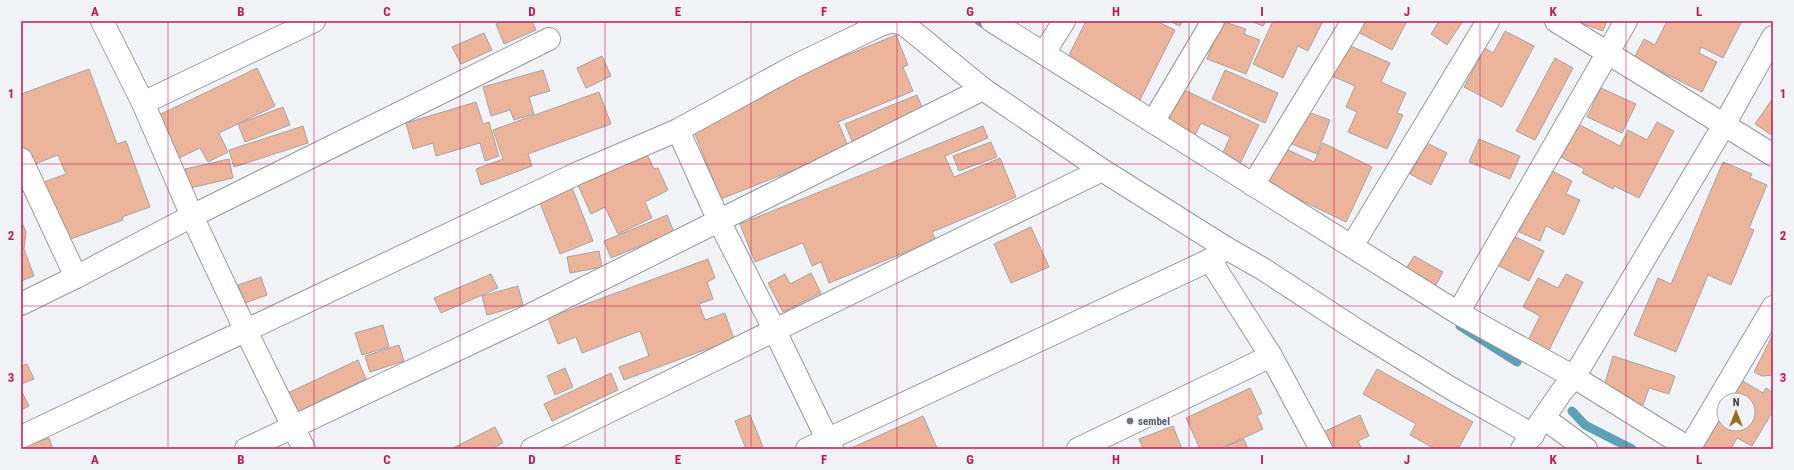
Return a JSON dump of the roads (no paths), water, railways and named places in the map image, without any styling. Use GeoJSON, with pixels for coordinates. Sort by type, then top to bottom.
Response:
{"type":"FeatureCollection","features":[{"type":"Feature","properties":{"kind":"street"},"geometry":{"type":"LineString","coordinates":[[102,21],[143,103],[192,216],[246,331],[304,449]]}},
{"type":"Feature","properties":{"kind":"street"},"geometry":{"type":"LineString","coordinates":[[143,103],[314,21]]}},
{"type":"Feature","properties":{"kind":"street"},"geometry":{"type":"LineString","coordinates":[[21,437],[578,173],[678,130],[794,67],[880,25],[892,21],[905,25],[983,88],[1102,170],[1218,254],[1263,269],[1358,331],[1452,389],[1533,434],[1586,449]]}},
{"type":"Feature","properties":{"kind":"street"},"geometry":{"type":"LineString","coordinates":[[992,21],[1458,312],[1574,377],[1689,449],[1773,307]]}},
{"type":"Feature","properties":{"kind":"street"},"geometry":{"type":"LineString","coordinates":[[1044,54],[1064,21]]}},
{"type":"Feature","properties":{"kind":"street"},"geometry":{"type":"LineString","coordinates":[[1153,122],[1213,21]]}},
{"type":"Feature","properties":{"kind":"street"},"geometry":{"type":"LineString","coordinates":[[1253,185],[1353,21]]}},
{"type":"Feature","properties":{"kind":"street"},"geometry":{"type":"LineString","coordinates":[[1352,246],[1488,21]]}},
{"type":"Feature","properties":{"kind":"street"},"geometry":{"type":"LineString","coordinates":[[1556,21],[1607,54],[1773,155]]}},
{"type":"Feature","properties":{"kind":"street"},"geometry":{"type":"LineString","coordinates":[[1458,312],[1626,21]]}},
{"type":"Feature","properties":{"kind":"street"},"geometry":{"type":"LineString","coordinates":[[1533,434],[1562,391],[1574,377],[1724,125],[1773,37]]}},
{"type":"Feature","properties":{"kind":"street"},"geometry":{"type":"LineString","coordinates":[[21,304],[76,278],[192,216],[549,39]]}},
{"type":"Feature","properties":{"kind":"street"},"geometry":{"type":"LineString","coordinates":[[246,449],[520,320],[983,88]]}},
{"type":"Feature","properties":{"kind":"street"},"geometry":{"type":"LineString","coordinates":[[678,130],[719,221],[829,444]]}},
{"type":"Feature","properties":{"kind":"street"},"geometry":{"type":"LineString","coordinates":[[22,162],[76,278]]}},
{"type":"Feature","properties":{"kind":"street"},"geometry":{"type":"LineString","coordinates":[[532,449],[775,332],[1102,170]]}},
{"type":"Feature","properties":{"kind":"street"},"geometry":{"type":"LineString","coordinates":[[1218,254],[1321,449]]}},
{"type":"Feature","properties":{"kind":"street"},"geometry":{"type":"LineString","coordinates":[[807,449],[829,444],[1218,254]]}},
{"type":"Feature","properties":{"kind":"street"},"geometry":{"type":"LineString","coordinates":[[1078,449],[1271,356]]}},
{"type":"Feature","properties":{"kind":"waterway"},"geometry":{"type":"LineString","coordinates":[[979,21],[992,29]]}},
{"type":"Feature","properties":{"kind":"waterway"},"geometry":{"type":"LineString","coordinates":[[1460,326],[1517,362]]}},
{"type":"Feature","properties":{"kind":"waterway"},"geometry":{"type":"LineString","coordinates":[[1572,411],[1585,425],[1632,449]]}},
{"type":"Feature","properties":{"kind":"place","name":"sembel"},"geometry":{"type":"Point","coordinates":[1130,421]}}]}
